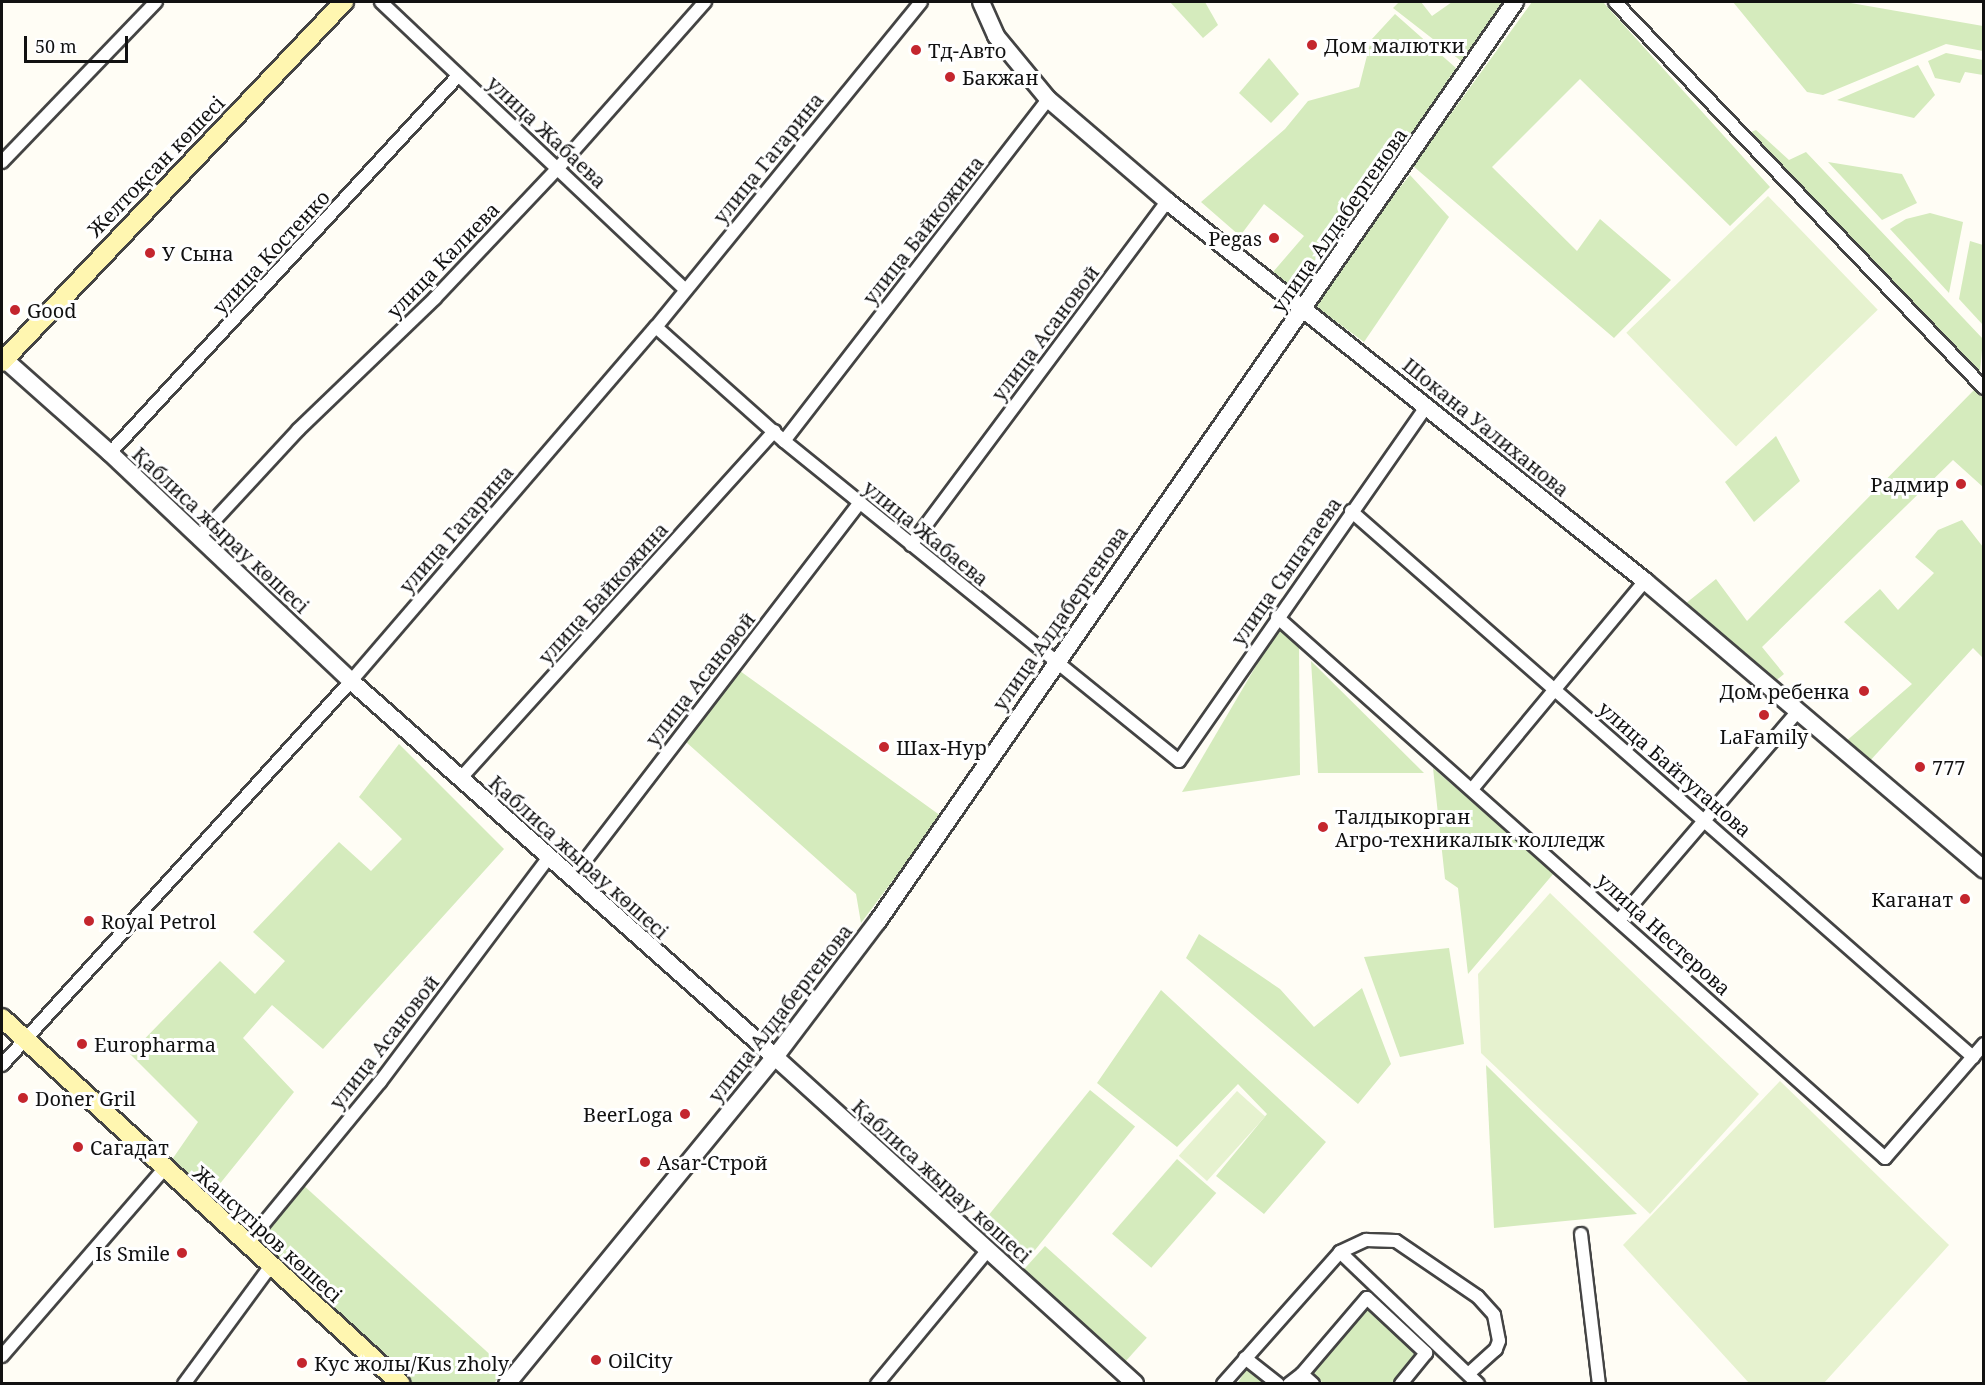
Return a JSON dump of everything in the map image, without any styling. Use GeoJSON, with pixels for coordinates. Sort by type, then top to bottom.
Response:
{"type":"FeatureCollection","features":[{"type":"Feature","properties":{"kind":"main road","name":"Желтоқсан көшесі"},"geometry":{"type":"LineString","coordinates":[[2,359],[344,2]]}},
{"type":"Feature","properties":{"kind":"main road","name":"Жансүгіров көшесі"},"geometry":{"type":"LineString","coordinates":[[2,1018],[246,1245],[400,1383]]}},
{"type":"Feature","properties":{"kind":"street"},"geometry":{"type":"LineString","coordinates":[[2,162],[156,2]]}},
{"type":"Feature","properties":{"kind":"street","name":"улица Жабаева"},"geometry":{"type":"LineString","coordinates":[[381,2],[686,291]]}},
{"type":"Feature","properties":{"kind":"street","name":"улица Калиева"},"geometry":{"type":"LineString","coordinates":[[199,537],[298,430],[435,297],[558,168],[705,2]]}},
{"type":"Feature","properties":{"kind":"street","name":"улица Гагарина"},"geometry":{"type":"LineString","coordinates":[[2,1065],[351,681],[656,327],[921,2]]}},
{"type":"Feature","properties":{"kind":"street","name":"Шокана Уалиханова"},"geometry":{"type":"LineString","coordinates":[[981,2],[996,36],[1048,99],[1167,201],[1305,307],[1645,580],[1983,870]]}},
{"type":"Feature","properties":{"kind":"street","name":"улица Алдабергенова"},"geometry":{"type":"LineString","coordinates":[[507,1383],[775,1057],[878,921],[1054,662],[1305,307],[1515,2]]}},
{"type":"Feature","properties":{"kind":"street"},"geometry":{"type":"LineString","coordinates":[[1615,2],[1983,388]]}},
{"type":"Feature","properties":{"kind":"street","name":"улица Костенко"},"geometry":{"type":"LineString","coordinates":[[110,453],[458,76]]}},
{"type":"Feature","properties":{"kind":"street","name":"улица Байкожина"},"geometry":{"type":"LineString","coordinates":[[784,441],[1048,99]]}},
{"type":"Feature","properties":{"kind":"street","name":"улица Асановой"},"geometry":{"type":"LineString","coordinates":[[911,545],[1167,201]]}},
{"type":"Feature","properties":{"kind":"street","name":"улица Жабаева"},"geometry":{"type":"LineString","coordinates":[[656,327],[784,441],[1054,662],[1179,760]]}},
{"type":"Feature","properties":{"kind":"street","name":"Қаблиса жырау көшесі"},"geometry":{"type":"LineString","coordinates":[[2,359],[110,453],[351,681],[571,879],[775,1057],[1135,1383]]}},
{"type":"Feature","properties":{"kind":"street","name":"улица Сыпатаева"},"geometry":{"type":"LineString","coordinates":[[1179,760],[1426,406]]}},
{"type":"Feature","properties":{"kind":"street","name":"улица Байкожина"},"geometry":{"type":"LineString","coordinates":[[460,779],[774,431]]}},
{"type":"Feature","properties":{"kind":"street","name":"улица Асановой"},"geometry":{"type":"LineString","coordinates":[[571,879],[860,503]]}},
{"type":"Feature","properties":{"kind":"street","name":"улица Байтуганова"},"geometry":{"type":"LineString","coordinates":[[1351,511],[1973,1057]]}},
{"type":"Feature","properties":{"kind":"street"},"geometry":{"type":"LineString","coordinates":[[1473,788],[1645,580]]}},
{"type":"Feature","properties":{"kind":"street","name":"улица Нестерова"},"geometry":{"type":"LineString","coordinates":[[1277,617],[1473,788],[1885,1158],[1983,1044]]}},
{"type":"Feature","properties":{"kind":"street"},"geometry":{"type":"LineString","coordinates":[[1619,920],[1798,711]]}},
{"type":"Feature","properties":{"kind":"street","name":"улица Асановой"},"geometry":{"type":"LineString","coordinates":[[246,1245],[380,1082],[548,858]]}},
{"type":"Feature","properties":{"kind":"street"},"geometry":{"type":"LineString","coordinates":[[2,1356],[164,1169]]}},
{"type":"Feature","properties":{"kind":"street"},"geometry":{"type":"LineString","coordinates":[[1581,1234],[1599,1383]]}},
{"type":"Feature","properties":{"kind":"street"},"geometry":{"type":"LineString","coordinates":[[1223,1383],[1340,1251],[1365,1240],[1396,1241],[1478,1297],[1494,1315],[1499,1341],[1496,1349],[1468,1373]]}},
{"type":"Feature","properties":{"kind":"street"},"geometry":{"type":"LineString","coordinates":[[877,1383],[988,1250]]}},
{"type":"Feature","properties":{"kind":"street"},"geometry":{"type":"LineString","coordinates":[[1340,1251],[1478,1383]]}},
{"type":"Feature","properties":{"kind":"street"},"geometry":{"type":"LineString","coordinates":[[184,1383],[270,1267]]}},
{"type":"Feature","properties":{"kind":"street"},"geometry":{"type":"LineString","coordinates":[[1289,1383],[1302,1374],[1367,1299],[1426,1353],[1401,1383]]}},
{"type":"Feature","properties":{"kind":"street"},"geometry":{"type":"LineString","coordinates":[[1245,1358],[1278,1383]]}},
{"type":"Feature","properties":{"kind":"street"},"geometry":{"type":"LineString","coordinates":[[1302,1374],[1313,1383]]}},
{"type":"Feature","properties":{"kind":"green space"},"geometry":{"type":"Polygon","coordinates":[[[1170,2],[1205,2],[1218,25],[1203,38],[1170,2]]]}},
{"type":"Feature","properties":{"kind":"green space"},"geometry":{"type":"Polygon","coordinates":[[[1399,2],[1421,2],[1432,16],[1452,2],[1507,2],[1465,64],[1393,8],[1399,2]]]}},
{"type":"Feature","properties":{"kind":"green space"},"geometry":{"type":"Polygon","coordinates":[[[1532,2],[1603,2],[1770,187],[1730,226],[1580,79],[1492,167],[1577,251],[1600,219],[1671,280],[1614,338],[1413,166],[1532,2]]]}},
{"type":"Feature","properties":{"kind":"green space"},"geometry":{"type":"Polygon","coordinates":[[[1733,2],[1845,2],[1983,26],[1983,51],[1946,44],[1823,95],[1807,92],[1733,2]]]}},
{"type":"Feature","properties":{"kind":"green space"},"geometry":{"type":"Polygon","coordinates":[[[1395,14],[1456,68],[1302,294],[1273,272],[1304,236],[1264,204],[1240,236],[1201,202],[1285,129],[1308,101],[1359,87],[1371,40],[1395,14]]]}},
{"type":"Feature","properties":{"kind":"green space"},"geometry":{"type":"Polygon","coordinates":[[[1946,53],[1983,60],[1983,75],[1965,72],[1960,83],[1935,78],[1928,61],[1946,53]]]}},
{"type":"Feature","properties":{"kind":"green space"},"geometry":{"type":"Polygon","coordinates":[[[1269,58],[1299,94],[1271,123],[1239,93],[1269,58]]]}},
{"type":"Feature","properties":{"kind":"green space"},"geometry":{"type":"Polygon","coordinates":[[[1918,65],[1935,95],[1914,118],[1837,100],[1918,65]]]}},
{"type":"Feature","properties":{"kind":"green space"},"geometry":{"type":"Polygon","coordinates":[[[1756,130],[1789,160],[1806,152],[1983,339],[1980,372],[1746,134],[1756,130]]]}},
{"type":"Feature","properties":{"kind":"green space"},"geometry":{"type":"Polygon","coordinates":[[[1828,162],[1902,174],[1917,203],[1882,220],[1828,162]]]}},
{"type":"Feature","properties":{"kind":"green space"},"geometry":{"type":"Polygon","coordinates":[[[1410,175],[1449,217],[1364,342],[1308,301],[1410,175]]]}},
{"type":"Feature","properties":{"kind":"green space"},"geometry":{"type":"Polygon","coordinates":[[[1768,196],[1878,310],[1736,447],[1626,333],[1768,196]]]}},
{"type":"Feature","properties":{"kind":"green space"},"geometry":{"type":"Polygon","coordinates":[[[1930,213],[1963,222],[1949,293],[1890,229],[1906,219],[1930,213]]]}},
{"type":"Feature","properties":{"kind":"green space"},"geometry":{"type":"Polygon","coordinates":[[[1970,241],[1983,245],[1983,325],[1959,299],[1970,241]]]}},
{"type":"Feature","properties":{"kind":"green space"},"geometry":{"type":"Polygon","coordinates":[[[1974,390],[1983,398],[1983,487],[1953,460],[1762,647],[1784,674],[1773,683],[1685,604],[1716,579],[1747,621],[1974,390]]]}},
{"type":"Feature","properties":{"kind":"green space"},"geometry":{"type":"Polygon","coordinates":[[[1776,436],[1800,481],[1754,522],[1725,482],[1776,436]]]}},
{"type":"Feature","properties":{"kind":"green space"},"geometry":{"type":"Polygon","coordinates":[[[1962,520],[1983,547],[1983,658],[1973,648],[1868,763],[1844,743],[1912,684],[1844,622],[1880,589],[1898,610],[1934,573],[1915,557],[1938,530],[1962,520]]]}},
{"type":"Feature","properties":{"kind":"green space"},"geometry":{"type":"Polygon","coordinates":[[[1280,625],[1299,645],[1300,775],[1182,792],[1280,625]]]}},
{"type":"Feature","properties":{"kind":"green space"},"geometry":{"type":"Polygon","coordinates":[[[1311,661],[1424,773],[1318,773],[1311,661]]]}},
{"type":"Feature","properties":{"kind":"green space"},"geometry":{"type":"Polygon","coordinates":[[[740,671],[941,816],[861,923],[856,894],[686,742],[740,671]]]}},
{"type":"Feature","properties":{"kind":"green space"},"geometry":{"type":"Polygon","coordinates":[[[399,744],[504,849],[323,1049],[272,1005],[243,1038],[294,1092],[210,1196],[171,1161],[198,1122],[130,1054],[220,961],[255,994],[285,961],[253,932],[339,842],[371,871],[402,839],[359,797],[399,744]]]}},
{"type":"Feature","properties":{"kind":"green space"},"geometry":{"type":"Polygon","coordinates":[[[1433,768],[1554,873],[1468,974],[1458,888],[1445,879],[1433,768]]]}},
{"type":"Feature","properties":{"kind":"green space"},"geometry":{"type":"Polygon","coordinates":[[[1550,893],[1759,1094],[1650,1214],[1481,1053],[1478,974],[1550,893]]]}},
{"type":"Feature","properties":{"kind":"green space"},"geometry":{"type":"Polygon","coordinates":[[[1199,934],[1280,989],[1314,1027],[1362,988],[1391,1064],[1358,1104],[1186,958],[1199,934]]]}},
{"type":"Feature","properties":{"kind":"green space"},"geometry":{"type":"Polygon","coordinates":[[[1449,948],[1464,1044],[1400,1057],[1364,957],[1449,948]]]}},
{"type":"Feature","properties":{"kind":"green space"},"geometry":{"type":"Polygon","coordinates":[[[1161,990],[1326,1142],[1264,1214],[1216,1176],[1267,1114],[1238,1084],[1177,1147],[1097,1083],[1161,990]]]}},
{"type":"Feature","properties":{"kind":"green space"},"geometry":{"type":"Polygon","coordinates":[[[1486,1065],[1637,1214],[1494,1228],[1486,1065]]]}},
{"type":"Feature","properties":{"kind":"green space"},"geometry":{"type":"Polygon","coordinates":[[[1780,1081],[1949,1245],[1824,1383],[1749,1383],[1623,1245],[1780,1081]]]}},
{"type":"Feature","properties":{"kind":"green space"},"geometry":{"type":"Polygon","coordinates":[[[1090,1090],[1135,1127],[1024,1263],[979,1227],[1090,1090]]]}},
{"type":"Feature","properties":{"kind":"green space"},"geometry":{"type":"Polygon","coordinates":[[[1237,1091],[1265,1116],[1207,1181],[1179,1156],[1237,1091]]]}},
{"type":"Feature","properties":{"kind":"green space"},"geometry":{"type":"Polygon","coordinates":[[[1177,1159],[1216,1193],[1151,1268],[1112,1234],[1177,1159]]]}},
{"type":"Feature","properties":{"kind":"green space"},"geometry":{"type":"Polygon","coordinates":[[[302,1184],[506,1369],[494,1383],[412,1383],[256,1244],[302,1184]]]}},
{"type":"Feature","properties":{"kind":"green space"},"geometry":{"type":"Polygon","coordinates":[[[1045,1246],[1147,1338],[1125,1361],[1024,1270],[1045,1246]]]}},
{"type":"Feature","properties":{"kind":"green space"},"geometry":{"type":"Polygon","coordinates":[[[1368,1309],[1418,1355],[1394,1383],[1323,1383],[1313,1374],[1368,1309]]]}},
{"type":"Feature","properties":{"kind":"green space"},"geometry":{"type":"Polygon","coordinates":[[[1248,1367],[1266,1383],[1237,1384],[1248,1367]]]}},
{"type":"Feature","properties":{"kind":"place","name":"Дом малютки"},"geometry":{"type":"Point","coordinates":[1312,45]}},
{"type":"Feature","properties":{"kind":"place","name":"Тд-Авто"},"geometry":{"type":"Point","coordinates":[916,50]}},
{"type":"Feature","properties":{"kind":"place","name":"Бакжан"},"geometry":{"type":"Point","coordinates":[950,77]}},
{"type":"Feature","properties":{"kind":"place","name":"Pegas"},"geometry":{"type":"Point","coordinates":[1274,238]}},
{"type":"Feature","properties":{"kind":"place","name":"У Сына"},"geometry":{"type":"Point","coordinates":[150,253]}},
{"type":"Feature","properties":{"kind":"place","name":"Good"},"geometry":{"type":"Point","coordinates":[15,310]}},
{"type":"Feature","properties":{"kind":"place","name":"Радмир"},"geometry":{"type":"Point","coordinates":[1961,484]}},
{"type":"Feature","properties":{"kind":"place","name":"Дом ребенка"},"geometry":{"type":"Point","coordinates":[1864,691]}},
{"type":"Feature","properties":{"kind":"place","name":"LaFamily"},"geometry":{"type":"Point","coordinates":[1764,715]}},
{"type":"Feature","properties":{"kind":"place","name":"Шах-Нур"},"geometry":{"type":"Point","coordinates":[884,747]}},
{"type":"Feature","properties":{"kind":"place","name":"777"},"geometry":{"type":"Point","coordinates":[1920,767]}},
{"type":"Feature","properties":{"kind":"place","name":"Талдыкорган Агро-техникалык колледж"},"geometry":{"type":"Point","coordinates":[1323,827]}},
{"type":"Feature","properties":{"kind":"place","name":"Каганат"},"geometry":{"type":"Point","coordinates":[1965,899]}},
{"type":"Feature","properties":{"kind":"place","name":"Royal Petrol"},"geometry":{"type":"Point","coordinates":[89,921]}},
{"type":"Feature","properties":{"kind":"place","name":"Europharma"},"geometry":{"type":"Point","coordinates":[82,1044]}},
{"type":"Feature","properties":{"kind":"place","name":"Doner Gril"},"geometry":{"type":"Point","coordinates":[23,1098]}},
{"type":"Feature","properties":{"kind":"place","name":"BeerLoga"},"geometry":{"type":"Point","coordinates":[685,1114]}},
{"type":"Feature","properties":{"kind":"place","name":"Сагадат"},"geometry":{"type":"Point","coordinates":[78,1147]}},
{"type":"Feature","properties":{"kind":"place","name":"Asar-Строй"},"geometry":{"type":"Point","coordinates":[645,1162]}},
{"type":"Feature","properties":{"kind":"place","name":"Is Smile"},"geometry":{"type":"Point","coordinates":[182,1253]}},
{"type":"Feature","properties":{"kind":"place","name":"OilCity"},"geometry":{"type":"Point","coordinates":[596,1360]}},
{"type":"Feature","properties":{"kind":"place","name":"Кус жолы/Kus zholy"},"geometry":{"type":"Point","coordinates":[302,1363]}}]}
